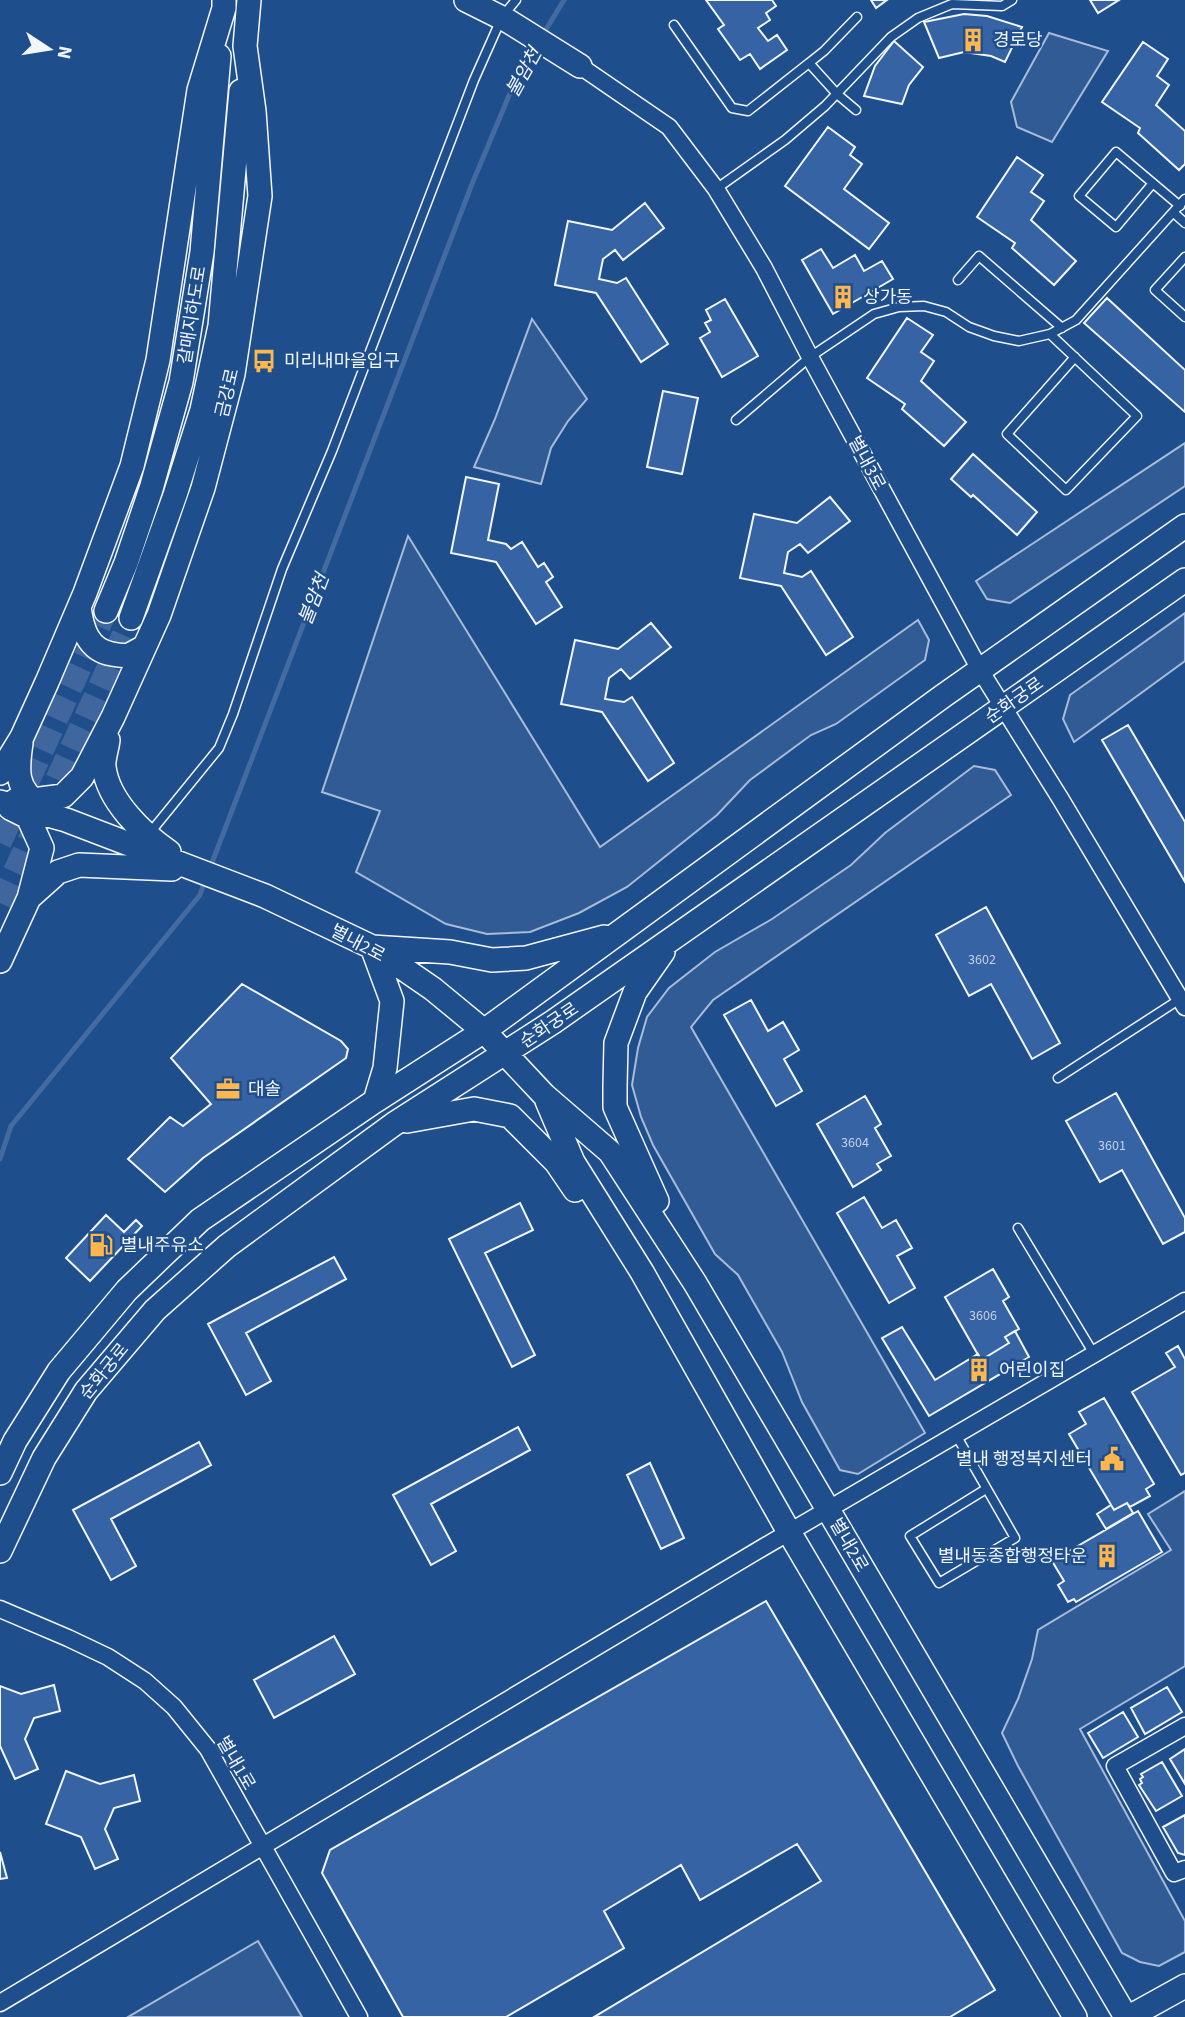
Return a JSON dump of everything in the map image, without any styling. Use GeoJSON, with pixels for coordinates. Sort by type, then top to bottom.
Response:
{"type":"FeatureCollection","features":[{"type":"Feature","properties":{"kind":"street","name":"별내3로"},"geometry":{"type":"LineString","coordinates":[[466,0],[509,12],[580,66],[669,127],[716,189],[764,268],[980,670],[1060,797],[1183,1003]]}},
{"type":"Feature","properties":{"kind":"street","name":"금강로"},"geometry":{"type":"LineString","coordinates":[[0,824],[63,796],[82,777],[113,717],[159,615],[204,488],[233,374],[260,196],[254,111],[245,46],[249,1]]}},
{"type":"Feature","properties":{"kind":"street","name":"갈매지하도로"},"geometry":{"type":"LineString","coordinates":[[106,611],[126,563],[151,489],[181,382],[202,252],[224,4]]}},
{"type":"Feature","properties":{"kind":"street"},"geometry":{"type":"LineString","coordinates":[[0,773],[22,737],[79,607],[132,466],[158,360],[200,89],[224,4]]}},
{"type":"Feature","properties":{"kind":"street","name":"갈매지하도로"},"geometry":{"type":"LineString","coordinates":[[131,618],[194,434],[220,326],[245,46]]}},
{"type":"Feature","properties":{"kind":"street","name":"순화궁로"},"geometry":{"type":"LineString","coordinates":[[0,1472],[15,1441],[59,1371],[127,1290],[200,1220],[375,1101],[484,1031],[980,670],[1185,526]]}},
{"type":"Feature","properties":{"kind":"street","name":"순화궁로"},"geometry":{"type":"LineString","coordinates":[[0,1551],[44,1458],[86,1391],[155,1310],[227,1246],[394,1124],[505,1054],[671,940],[1185,580]]}},
{"type":"Feature","properties":{"kind":"street"},"geometry":{"type":"LineString","coordinates":[[79,607],[87,638],[97,649],[127,656],[144,647]]}},
{"type":"Feature","properties":{"kind":"street"},"geometry":{"type":"LineString","coordinates":[[113,717],[103,766],[111,793],[141,842]]}},
{"type":"Feature","properties":{"kind":"street"},"geometry":{"type":"LineString","coordinates":[[0,959],[29,898],[42,848],[31,809],[21,788],[18,762],[22,737]]}},
{"type":"Feature","properties":{"kind":"street"},"geometry":{"type":"LineString","coordinates":[[0,802],[31,809],[45,817],[66,820]]}},
{"type":"Feature","properties":{"kind":"street"},"geometry":{"type":"LineString","coordinates":[[0,802],[141,842],[195,870]]}},
{"type":"Feature","properties":{"kind":"street"},"geometry":{"type":"LineString","coordinates":[[29,898],[58,872],[79,865],[195,870]]}},
{"type":"Feature","properties":{"kind":"street","name":"별내2로"},"geometry":{"type":"LineString","coordinates":[[195,870],[265,896],[372,947],[433,989],[484,1031],[544,1095],[610,1152],[695,1283],[1127,2017]]}},
{"type":"Feature","properties":{"kind":"street"},"geometry":{"type":"LineString","coordinates":[[375,1101],[386,1068],[392,1002],[372,947],[450,952],[492,960],[515,959],[620,933]]}},
{"type":"Feature","properties":{"kind":"street"},"geometry":{"type":"LineString","coordinates":[[671,940],[635,992],[616,1043],[615,1107],[695,1283]]}},
{"type":"Feature","properties":{"kind":"street","name":"별내2로"},"geometry":{"type":"LineString","coordinates":[[544,1095],[573,1162],[642,1272],[789,1532],[1075,2017]]}},
{"type":"Feature","properties":{"kind":"street"},"geometry":{"type":"LineString","coordinates":[[394,1124],[474,1109],[510,1116],[556,1162],[585,1204],[642,1272]]}},
{"type":"Feature","properties":{"kind":"street"},"geometry":{"type":"LineString","coordinates":[[0,2003],[789,1532],[1185,1301]]}},
{"type":"Feature","properties":{"kind":"street","name":"별내1로"},"geometry":{"type":"LineString","coordinates":[[0,1609],[108,1657],[145,1681],[174,1707],[208,1749],[359,2017]]}},
{"type":"Feature","properties":{"kind":"street"},"geometry":{"type":"LineString","coordinates":[[1185,1726],[1115,1766],[1174,1873],[1185,1869]]}},
{"type":"Feature","properties":{"kind":"street"},"geometry":{"type":"LineString","coordinates":[[1127,2017],[1185,1986]]}},
{"type":"Feature","properties":{"kind":"lane"},"geometry":{"type":"LineString","coordinates":[[716,189],[785,140],[837,93],[891,37],[919,18],[951,2],[1002,6],[1012,0]]}},
{"type":"Feature","properties":{"kind":"lane"},"geometry":{"type":"LineString","coordinates":[[141,842],[219,748],[282,569],[332,452],[470,92],[509,12]]}},
{"type":"Feature","properties":{"kind":"lane"},"geometry":{"type":"LineString","coordinates":[[674,25],[732,108],[748,111],[824,51],[856,17]]}},
{"type":"Feature","properties":{"kind":"lane"},"geometry":{"type":"LineString","coordinates":[[809,63],[856,110]]}},
{"type":"Feature","properties":{"kind":"lane"},"geometry":{"type":"LineString","coordinates":[[1153,183],[1116,227],[1079,196],[1116,152],[1153,183],[1180,206],[1185,223]]}},
{"type":"Feature","properties":{"kind":"lane"},"geometry":{"type":"LineString","coordinates":[[736,420],[810,357],[874,314],[900,307],[924,306],[946,312],[968,327],[994,336],[1019,341],[1050,334],[1076,320],[1180,206]]}},
{"type":"Feature","properties":{"kind":"lane"},"geometry":{"type":"LineString","coordinates":[[958,279],[979,256],[1062,328]]}},
{"type":"Feature","properties":{"kind":"lane"},"geometry":{"type":"LineString","coordinates":[[1185,257],[1155,290],[1185,317]]}},
{"type":"Feature","properties":{"kind":"lane"},"geometry":{"type":"LineString","coordinates":[[1050,334],[1137,416],[1066,490],[1007,434],[1074,357]]}},
{"type":"Feature","properties":{"kind":"lane"},"geometry":{"type":"LineString","coordinates":[[1058,1078],[1183,1003]]}},
{"type":"Feature","properties":{"kind":"lane"},"geometry":{"type":"LineString","coordinates":[[1018,1228],[1094,1354]]}},
{"type":"Feature","properties":{"kind":"lane"},"geometry":{"type":"LineString","coordinates":[[956,1435],[1014,1538],[939,1583],[910,1536],[986,1489]]}},
{"type":"Feature","properties":{"kind":"shaded area"},"geometry":{"type":"Polygon","coordinates":[[[1049,33],[1108,51],[1052,142],[1017,127],[1011,102],[1049,33]]]}},
{"type":"Feature","properties":{"kind":"shaded area"},"geometry":{"type":"Polygon","coordinates":[[[532,319],[587,399],[568,421],[551,448],[541,484],[474,467],[532,319]]]}},
{"type":"Feature","properties":{"kind":"shaded area"},"geometry":{"type":"Polygon","coordinates":[[[1185,443],[1185,486],[1010,603],[987,599],[976,581],[1185,443]]]}},
{"type":"Feature","properties":{"kind":"shaded area"},"geometry":{"type":"Polygon","coordinates":[[[408,536],[600,847],[918,620],[929,640],[925,660],[836,724],[811,735],[750,780],[717,815],[627,887],[579,913],[530,932],[487,934],[446,924],[356,872],[380,811],[322,792],[408,536]]]}},
{"type":"Feature","properties":{"kind":"shaded area"},"geometry":{"type":"Polygon","coordinates":[[[1185,613],[1185,661],[1074,742],[1063,719],[1070,695],[1185,613]]]}},
{"type":"Feature","properties":{"kind":"shaded area"},"geometry":{"type":"Polygon","coordinates":[[[974,766],[995,770],[1011,795],[713,1000],[691,1027],[925,1433],[858,1474],[840,1470],[802,1402],[782,1352],[738,1275],[715,1254],[653,1145],[632,1085],[638,1048],[647,1017],[669,988],[715,952],[772,919],[851,865],[885,833],[974,766]]]}},
{"type":"Feature","properties":{"kind":"shaded area"},"geometry":{"type":"Polygon","coordinates":[[[1185,1491],[1185,1666],[1080,1729],[1185,1921],[1185,1952],[1159,1966],[1140,1962],[1122,1953],[1002,1733],[1032,1659],[1038,1630],[1171,1550],[1148,1514],[1185,1491]]]}},
{"type":"Feature","properties":{"kind":"shaded area"},"geometry":{"type":"Polygon","coordinates":[[[258,1941],[302,2017],[128,2017],[258,1941]]]}},
{"type":"Feature","properties":{"kind":"building"},"geometry":{"type":"Polygon","coordinates":[[[706,0],[772,0],[776,6],[766,13],[770,20],[758,28],[768,41],[777,35],[787,50],[760,69],[750,54],[740,60],[718,29],[724,25],[706,0]]]}},
{"type":"Feature","properties":{"kind":"building"},"geometry":{"type":"Polygon","coordinates":[[[871,0],[887,0],[876,8],[871,0]]]}},
{"type":"Feature","properties":{"kind":"building"},"geometry":{"type":"Polygon","coordinates":[[[1090,0],[1119,0],[1098,13],[1090,0]]]}},
{"type":"Feature","properties":{"kind":"building","name":"경로당"},"geometry":{"type":"Polygon","coordinates":[[[964,14],[987,16],[1022,27],[1005,62],[991,56],[964,52],[939,58],[924,22],[964,14]]]}},
{"type":"Feature","properties":{"kind":"building"},"geometry":{"type":"Polygon","coordinates":[[[894,41],[923,67],[909,85],[902,104],[864,96],[875,66],[894,41]]]}},
{"type":"Feature","properties":{"kind":"building"},"geometry":{"type":"Polygon","coordinates":[[[1143,42],[1168,59],[1157,76],[1169,85],[1156,105],[1185,131],[1185,164],[1179,170],[1138,133],[1140,128],[1102,102],[1143,42]]]}},
{"type":"Feature","properties":{"kind":"building"},"geometry":{"type":"Polygon","coordinates":[[[828,127],[855,147],[850,155],[862,164],[844,189],[889,223],[869,249],[785,186],[828,127]]]}},
{"type":"Feature","properties":{"kind":"building"},"geometry":{"type":"Polygon","coordinates":[[[1017,157],[1043,175],[1031,192],[1044,201],[1031,220],[1076,261],[1054,285],[1012,248],[1015,243],[977,217],[1017,157]]]}},
{"type":"Feature","properties":{"kind":"building"},"geometry":{"type":"Polygon","coordinates":[[[645,203],[664,228],[623,260],[615,250],[603,259],[599,279],[617,283],[626,278],[668,344],[641,362],[596,293],[555,285],[568,221],[612,230],[645,203]]]}},
{"type":"Feature","properties":{"kind":"building","name":"상가동"},"geometry":{"type":"Polygon","coordinates":[[[821,249],[833,268],[855,255],[864,271],[882,261],[893,279],[833,314],[802,260],[821,249]]]}},
{"type":"Feature","properties":{"kind":"building"},"geometry":{"type":"Polygon","coordinates":[[[1107,298],[1185,370],[1185,412],[1084,323],[1107,298]]]}},
{"type":"Feature","properties":{"kind":"building"},"geometry":{"type":"Polygon","coordinates":[[[725,299],[758,356],[722,377],[700,338],[710,332],[705,323],[711,320],[706,310],[725,299]]]}},
{"type":"Feature","properties":{"kind":"building"},"geometry":{"type":"Polygon","coordinates":[[[907,318],[933,335],[921,352],[934,361],[921,381],[966,422],[944,446],[902,409],[905,404],[867,378],[907,318]]]}},
{"type":"Feature","properties":{"kind":"building"},"geometry":{"type":"Polygon","coordinates":[[[663,391],[698,398],[682,474],[647,467],[663,391]]]}},
{"type":"Feature","properties":{"kind":"building"},"geometry":{"type":"Polygon","coordinates":[[[973,454],[1037,512],[1017,535],[951,479],[973,454]]]}},
{"type":"Feature","properties":{"kind":"building"},"geometry":{"type":"Polygon","coordinates":[[[466,477],[499,484],[488,540],[506,544],[511,549],[522,542],[538,567],[544,563],[553,577],[546,582],[562,607],[536,624],[496,562],[451,553],[466,477]]]}},
{"type":"Feature","properties":{"kind":"building"},"geometry":{"type":"Polygon","coordinates":[[[830,497],[850,521],[808,553],[800,544],[788,552],[784,573],[802,577],[811,571],[853,637],[826,655],[781,586],[740,578],[754,514],[797,523],[830,497]]]}},
{"type":"Feature","properties":{"kind":"building"},"geometry":{"type":"Polygon","coordinates":[[[651,623],[671,647],[630,679],[621,669],[609,678],[605,699],[624,702],[632,697],[674,763],[648,781],[602,712],[561,704],[575,640],[618,649],[651,623]]]}},
{"type":"Feature","properties":{"kind":"building"},"geometry":{"type":"Polygon","coordinates":[[[1128,725],[1185,822],[1185,882],[1102,740],[1128,725]]]}},
{"type":"Feature","properties":{"kind":"building"},"geometry":{"type":"Polygon","coordinates":[[[986,907],[1060,1043],[1032,1059],[991,984],[969,996],[936,935],[986,907]]]}},
{"type":"Feature","properties":{"kind":"building"},"geometry":{"type":"Polygon","coordinates":[[[242,984],[341,1041],[348,1049],[346,1058],[203,1158],[165,1192],[128,1159],[170,1117],[183,1126],[211,1104],[171,1058],[242,984]]]}},
{"type":"Feature","properties":{"kind":"building"},"geometry":{"type":"Polygon","coordinates":[[[751,1000],[768,1031],[783,1022],[799,1050],[784,1059],[802,1091],[776,1106],[724,1015],[751,1000]]]}},
{"type":"Feature","properties":{"kind":"building"},"geometry":{"type":"Polygon","coordinates":[[[1116,1093],[1185,1218],[1185,1232],[1163,1244],[1122,1170],[1100,1182],[1066,1121],[1116,1093]]]}},
{"type":"Feature","properties":{"kind":"building"},"geometry":{"type":"Polygon","coordinates":[[[865,1096],[881,1124],[875,1128],[891,1156],[877,1164],[881,1170],[853,1187],[817,1124],[865,1096]]]}},
{"type":"Feature","properties":{"kind":"building"},"geometry":{"type":"Polygon","coordinates":[[[864,1197],[882,1228],[896,1220],[912,1248],[897,1256],[915,1288],[889,1303],[837,1213],[864,1197]]]}},
{"type":"Feature","properties":{"kind":"building"},"geometry":{"type":"Polygon","coordinates":[[[520,1203],[533,1230],[485,1253],[535,1355],[512,1367],[449,1239],[520,1203]]]}},
{"type":"Feature","properties":{"kind":"building","name":"별내주유소"},"geometry":{"type":"Polygon","coordinates":[[[106,1215],[124,1232],[136,1220],[142,1226],[90,1281],[66,1258],[106,1215]]]}},
{"type":"Feature","properties":{"kind":"building"},"geometry":{"type":"Polygon","coordinates":[[[334,1257],[346,1279],[246,1333],[271,1381],[246,1395],[208,1324],[334,1257]]]}},
{"type":"Feature","properties":{"kind":"building"},"geometry":{"type":"Polygon","coordinates":[[[993,1269],[1009,1297],[1003,1301],[1019,1329],[1005,1337],[1009,1343],[981,1360],[945,1297],[993,1269]]]}},
{"type":"Feature","properties":{"kind":"building","name":"어린이집"},"geometry":{"type":"Polygon","coordinates":[[[902,1327],[935,1380],[978,1354],[981,1360],[1009,1343],[1005,1337],[1015,1331],[1029,1357],[929,1416],[882,1338],[902,1327]]]}},
{"type":"Feature","properties":{"kind":"building"},"geometry":{"type":"Polygon","coordinates":[[[1178,1346],[1185,1359],[1185,1473],[1181,1475],[1132,1392],[1175,1367],[1166,1353],[1178,1346]]]}},
{"type":"Feature","properties":{"kind":"building","name":"별내 행정복지센터"},"geometry":{"type":"Polygon","coordinates":[[[1104,1398],[1154,1484],[1146,1489],[1150,1496],[1130,1507],[1127,1503],[1114,1510],[1069,1434],[1086,1424],[1079,1412],[1104,1398]]]}},
{"type":"Feature","properties":{"kind":"building"},"geometry":{"type":"Polygon","coordinates":[[[518,1427],[530,1450],[431,1504],[456,1551],[431,1565],[393,1495],[518,1427]]]}},
{"type":"Feature","properties":{"kind":"building"},"geometry":{"type":"Polygon","coordinates":[[[199,1442],[211,1465],[111,1519],[136,1566],[111,1580],[73,1510],[199,1442]]]}},
{"type":"Feature","properties":{"kind":"building"},"geometry":{"type":"Polygon","coordinates":[[[650,1463],[684,1538],[661,1549],[627,1475],[650,1463]]]}},
{"type":"Feature","properties":{"kind":"building","name":"별내동종합행정타운"},"geometry":{"type":"Polygon","coordinates":[[[1127,1503],[1133,1513],[1106,1529],[1097,1514],[1111,1505],[1114,1510],[1127,1503]]]}},
{"type":"Feature","properties":{"kind":"building","name":"별내동종합행정타운"},"geometry":{"type":"Polygon","coordinates":[[[1138,1511],[1162,1552],[1076,1602],[1074,1599],[1068,1602],[1058,1585],[1064,1581],[1052,1561],[1138,1511]]]}},
{"type":"Feature","properties":{"kind":"building"},"geometry":{"type":"Polygon","coordinates":[[[766,1601],[995,1990],[950,2017],[594,2017],[821,1881],[797,1844],[700,1900],[681,1865],[604,1911],[624,1948],[506,2017],[403,2017],[322,1873],[330,1850],[766,1601]]]}},
{"type":"Feature","properties":{"kind":"building"},"geometry":{"type":"Polygon","coordinates":[[[334,1636],[355,1674],[274,1718],[254,1680],[334,1636]]]}},
{"type":"Feature","properties":{"kind":"building"},"geometry":{"type":"Polygon","coordinates":[[[54,1685],[60,1711],[34,1718],[25,1739],[38,1769],[15,1779],[0,1746],[0,1686],[21,1694],[54,1685]]]}},
{"type":"Feature","properties":{"kind":"building"},"geometry":{"type":"Polygon","coordinates":[[[1167,1687],[1182,1712],[1145,1734],[1131,1708],[1167,1687]]]}},
{"type":"Feature","properties":{"kind":"building"},"geometry":{"type":"Polygon","coordinates":[[[1123,1712],[1138,1737],[1103,1758],[1088,1733],[1123,1712]]]}},
{"type":"Feature","properties":{"kind":"building"},"geometry":{"type":"Polygon","coordinates":[[[1185,1749],[1185,1784],[1170,1759],[1185,1749]]]}},
{"type":"Feature","properties":{"kind":"building"},"geometry":{"type":"Polygon","coordinates":[[[1162,1762],[1182,1796],[1156,1811],[1139,1785],[1142,1783],[1141,1774],[1162,1762]]]}},
{"type":"Feature","properties":{"kind":"building"},"geometry":{"type":"Polygon","coordinates":[[[66,1771],[100,1784],[134,1775],[140,1801],[114,1808],[105,1829],[118,1859],[95,1869],[81,1837],[46,1824],[66,1771]]]}},
{"type":"Feature","properties":{"kind":"building"},"geometry":{"type":"Polygon","coordinates":[[[1185,1815],[1185,1855],[1178,1853],[1163,1827],[1185,1815]]]}},
{"type":"Feature","properties":{"kind":"building"},"geometry":{"type":"Polygon","coordinates":[[[0,1852],[7,1878],[0,1879],[0,1852]]]}},
{"type":"Feature","properties":{"kind":"waterway","name":"불암천"},"geometry":{"type":"LineString","coordinates":[[542,36],[564,0]]}},
{"type":"Feature","properties":{"kind":"waterway","name":"불암천"},"geometry":{"type":"LineString","coordinates":[[210,868],[472,184],[513,86],[537,45]]}},
{"type":"Feature","properties":{"kind":"waterway","name":"불암천"},"geometry":{"type":"LineString","coordinates":[[0,1159],[11,1126],[200,895],[205,880]]}},
{"type":"Feature","properties":{"kind":"tunnel"},"geometry":{"type":"LineString","coordinates":[[0,843],[106,611]]}},
{"type":"Feature","properties":{"kind":"tunnel"},"geometry":{"type":"LineString","coordinates":[[0,903],[131,618]]}},
{"type":"Feature","properties":{"kind":"place","name":"경로당"},"geometry":{"type":"Point","coordinates":[973,40]}},
{"type":"Feature","properties":{"kind":"place","name":"상가동"},"geometry":{"type":"Point","coordinates":[843,297]}},
{"type":"Feature","properties":{"kind":"place","name":"미리내마을입구"},"geometry":{"type":"Point","coordinates":[264,361]}},
{"type":"Feature","properties":{"kind":"place","name":"대솔"},"geometry":{"type":"Point","coordinates":[228,1089]}},
{"type":"Feature","properties":{"kind":"place","name":"별내주유소"},"geometry":{"type":"Point","coordinates":[101,1245]}},
{"type":"Feature","properties":{"kind":"place","name":"어린이집"},"geometry":{"type":"Point","coordinates":[979,1370]}},
{"type":"Feature","properties":{"kind":"place","name":"별내 행정복지센터"},"geometry":{"type":"Point","coordinates":[1112,1459]}},
{"type":"Feature","properties":{"kind":"place","name":"별내동종합행정타운"},"geometry":{"type":"Point","coordinates":[1107,1556]}}]}
